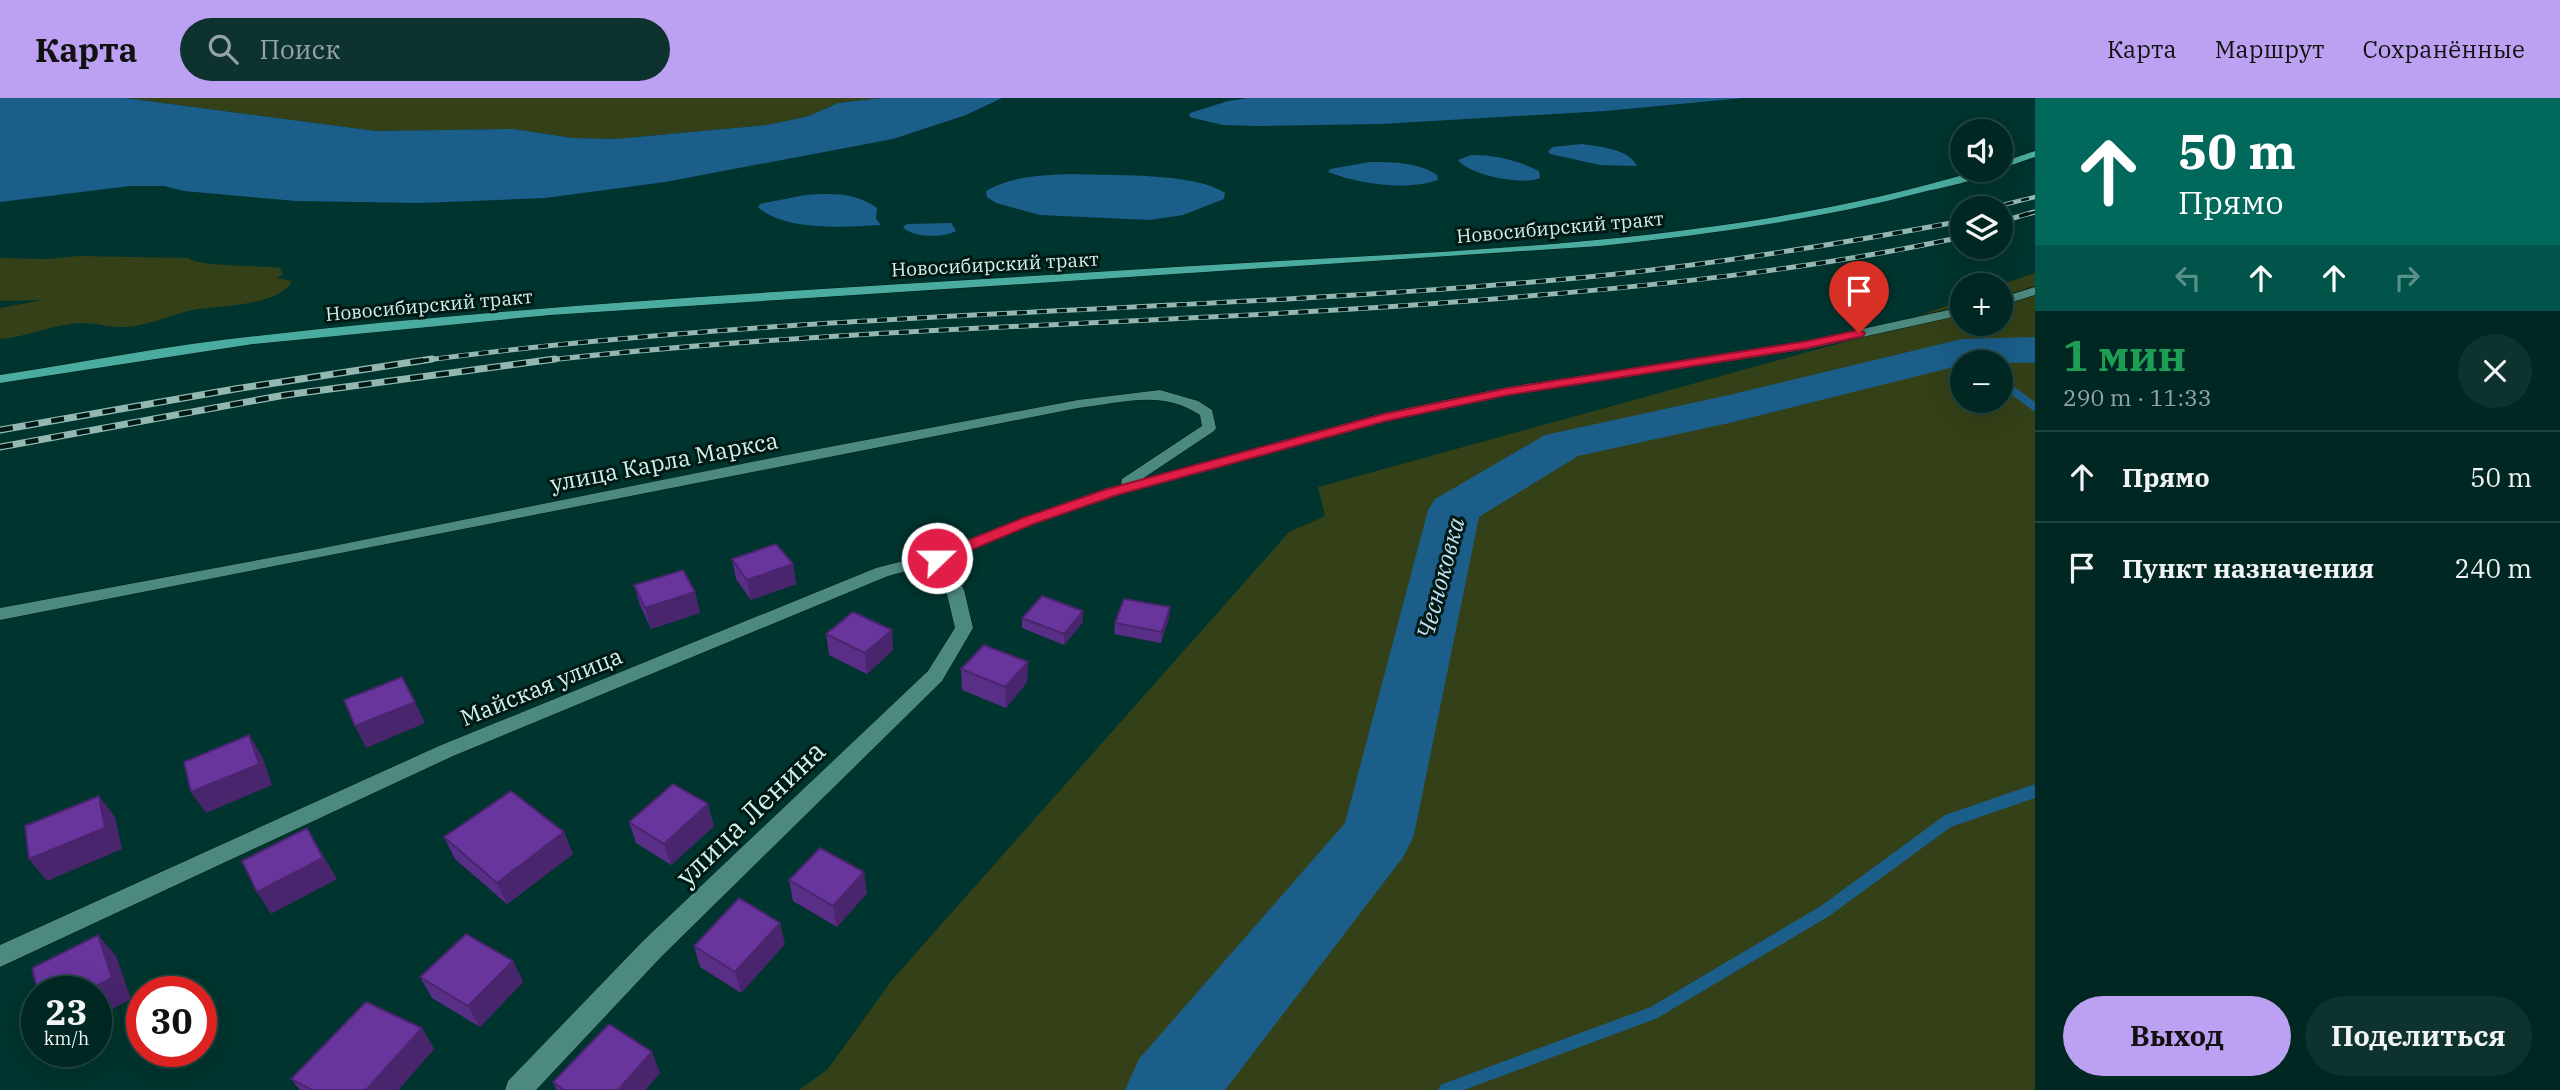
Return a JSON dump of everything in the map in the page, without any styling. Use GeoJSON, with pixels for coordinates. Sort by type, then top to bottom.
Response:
{"type":"FeatureCollection","features":[{"type":"Feature","properties":{"kind":"main road"},"geometry":{"type":"LineString","coordinates":[[2013,162],[2035,154]]}},
{"type":"Feature","properties":{"kind":"main road","name":"Новосибирский тракт"},"geometry":{"type":"LineString","coordinates":[[0,379],[253,340],[550,311],[1600,243],[1716,230],[1855,207],[1950,181]]}},
{"type":"Feature","properties":{"kind":"street"},"geometry":{"type":"LineString","coordinates":[[2013,298],[2035,291]]}},
{"type":"Feature","properties":{"kind":"street"},"geometry":{"type":"LineString","coordinates":[[1112,492],[1384,417],[1508,391],[1808,345],[1950,314]]}},
{"type":"Feature","properties":{"kind":"street","name":"улица Карла Маркса"},"geometry":{"type":"LineString","coordinates":[[0,614],[323,554],[774,462],[1078,404],[1160,394],[1193,404],[1207,413],[1209,428],[1112,492]]}},
{"type":"Feature","properties":{"kind":"street","name":"Майская улица"},"geometry":{"type":"LineString","coordinates":[[0,956],[446,751],[882,572],[937,558],[1028,521],[1112,492]]}},
{"type":"Feature","properties":{"kind":"street","name":"улица Ленина"},"geometry":{"type":"LineString","coordinates":[[518,1090],[652,949],[935,676],[964,628],[955,590],[937,558]]}},
{"type":"Feature","properties":{"kind":"green space"},"geometry":{"type":"Polygon","coordinates":[[[125,98],[881,98],[838,103],[809,116],[767,125],[616,139],[573,138],[513,129],[376,131],[125,98]]]}},
{"type":"Feature","properties":{"kind":"green space"},"geometry":{"type":"Polygon","coordinates":[[[79,256],[189,258],[204,263],[280,268],[283,274],[277,278],[292,281],[275,296],[262,300],[193,310],[135,326],[78,323],[0,339],[0,308],[43,300],[0,301],[0,258],[47,259],[79,256]]]}},
{"type":"Feature","properties":{"kind":"green space"},"geometry":{"type":"Polygon","coordinates":[[[2035,273],[2035,1090],[799,1090],[827,1070],[892,980],[1289,532],[1325,516],[1318,487],[1855,339],[1950,304],[1950,336],[2013,336],[2013,281],[2035,273]]]}},
{"type":"Feature","properties":{"kind":"water"},"geometry":{"type":"Polygon","coordinates":[[[0,98],[125,98],[376,131],[513,129],[573,138],[616,139],[767,125],[809,116],[838,103],[881,98],[1002,98],[966,115],[893,139],[665,182],[545,198],[419,203],[296,201],[184,191],[164,186],[130,186],[0,202],[0,98]]]}},
{"type":"Feature","properties":{"kind":"water"},"geometry":{"type":"Polygon","coordinates":[[[1248,98],[1743,98],[1605,111],[1381,124],[1223,125],[1189,117],[1190,113],[1228,101],[1248,98]]]}},
{"type":"Feature","properties":{"kind":"water"},"geometry":{"type":"Polygon","coordinates":[[[1582,144],[1620,152],[1627,155],[1637,166],[1600,165],[1550,154],[1548,151],[1553,147],[1582,144]]]}},
{"type":"Feature","properties":{"kind":"water"},"geometry":{"type":"Polygon","coordinates":[[[1471,155],[1514,161],[1539,171],[1540,178],[1522,181],[1497,178],[1473,170],[1458,160],[1471,155]]]}},
{"type":"Feature","properties":{"kind":"water"},"geometry":{"type":"Polygon","coordinates":[[[1370,162],[1413,165],[1437,175],[1438,180],[1411,185],[1383,185],[1328,172],[1330,169],[1370,162]]]}},
{"type":"Feature","properties":{"kind":"water"},"geometry":{"type":"Polygon","coordinates":[[[1072,174],[1173,178],[1194,181],[1225,193],[1224,199],[1183,215],[1150,220],[1040,215],[996,203],[987,197],[986,191],[1017,179],[1072,174]]]}},
{"type":"Feature","properties":{"kind":"water"},"geometry":{"type":"Polygon","coordinates":[[[833,194],[860,199],[877,208],[876,219],[881,225],[834,227],[800,224],[784,221],[758,207],[760,204],[805,195],[833,194]]]}},
{"type":"Feature","properties":{"kind":"water"},"geometry":{"type":"Polygon","coordinates":[[[951,223],[956,231],[936,236],[913,233],[903,227],[907,224],[951,223]]]}},
{"type":"Feature","properties":{"kind":"building"},"geometry":{"type":"Polygon","coordinates":[[[776,544],[793,564],[747,580],[732,559],[776,544]]]}},
{"type":"Feature","properties":{"kind":"building"},"geometry":{"type":"Polygon","coordinates":[[[683,570],[695,592],[645,608],[634,585],[683,570]]]}},
{"type":"Feature","properties":{"kind":"building"},"geometry":{"type":"Polygon","coordinates":[[[1042,596],[1083,611],[1064,634],[1022,618],[1042,596]]]}},
{"type":"Feature","properties":{"kind":"building"},"geometry":{"type":"Polygon","coordinates":[[[1124,599],[1170,607],[1162,632],[1115,623],[1124,599]]]}},
{"type":"Feature","properties":{"kind":"building"},"geometry":{"type":"Polygon","coordinates":[[[853,612],[892,630],[865,653],[826,634],[853,612]]]}},
{"type":"Feature","properties":{"kind":"building"},"geometry":{"type":"Polygon","coordinates":[[[984,645],[1028,662],[1005,687],[961,669],[984,645]]]}},
{"type":"Feature","properties":{"kind":"building"},"geometry":{"type":"Polygon","coordinates":[[[402,677],[415,702],[355,726],[344,700],[402,677]]]}},
{"type":"Feature","properties":{"kind":"building"},"geometry":{"type":"Polygon","coordinates":[[[249,735],[259,764],[191,792],[184,762],[249,735]]]}},
{"type":"Feature","properties":{"kind":"building"},"geometry":{"type":"Polygon","coordinates":[[[673,784],[708,804],[664,844],[629,822],[673,784]]]}},
{"type":"Feature","properties":{"kind":"building"},"geometry":{"type":"Polygon","coordinates":[[[511,791],[564,832],[497,883],[444,837],[511,791]]]}},
{"type":"Feature","properties":{"kind":"building"},"geometry":{"type":"Polygon","coordinates":[[[99,796],[105,828],[29,859],[25,826],[99,796]]]}},
{"type":"Feature","properties":{"kind":"building"},"geometry":{"type":"Polygon","coordinates":[[[307,828],[323,858],[257,892],[242,861],[307,828]]]}},
{"type":"Feature","properties":{"kind":"building"},"geometry":{"type":"Polygon","coordinates":[[[820,848],[864,872],[833,906],[789,880],[820,848]]]}},
{"type":"Feature","properties":{"kind":"building"},"geometry":{"type":"Polygon","coordinates":[[[739,898],[780,923],[735,972],[694,946],[739,898]]]}},
{"type":"Feature","properties":{"kind":"building"},"geometry":{"type":"Polygon","coordinates":[[[466,934],[513,961],[468,1006],[420,977],[466,934]]]}},
{"type":"Feature","properties":{"kind":"building"},"geometry":{"type":"Polygon","coordinates":[[[98,935],[111,976],[34,976],[32,968],[98,935]]]}},
{"type":"Feature","properties":{"kind":"building"},"geometry":{"type":"Polygon","coordinates":[[[366,1002],[422,1028],[366,1090],[312,1090],[291,1079],[366,1002]]]}},
{"type":"Feature","properties":{"kind":"building"},"geometry":{"type":"Polygon","coordinates":[[[609,1024],[652,1052],[618,1090],[564,1090],[553,1082],[609,1024]]]}},
{"type":"Feature","properties":{"kind":"waterway","name":"Чесноковка"},"geometry":{"type":"LineString","coordinates":[[1170,1090],[1378,835],[1454,510],[1562,445],[1729,409],[1962,352],[2035,350]]}},
{"type":"Feature","properties":{"kind":"waterway"},"geometry":{"type":"LineString","coordinates":[[2013,391],[2035,407]]}},
{"type":"Feature","properties":{"kind":"waterway"},"geometry":{"type":"LineString","coordinates":[[1445,1090],[1653,1013],[1825,911],[1948,821],[2035,791]]}},
{"type":"Feature","properties":{"kind":"railway"},"geometry":{"type":"LineString","coordinates":[[2013,202],[2035,197]]}},
{"type":"Feature","properties":{"kind":"railway"},"geometry":{"type":"LineString","coordinates":[[2013,218],[2034,212]]}},
{"type":"Feature","properties":{"kind":"railway"},"geometry":{"type":"LineString","coordinates":[[2028,214],[2035,212]]}},
{"type":"Feature","properties":{"kind":"railway"},"geometry":{"type":"LineString","coordinates":[[419,361],[563,344],[708,332],[1432,290],[1577,278],[1770,254],[1950,223]]}},
{"type":"Feature","properties":{"kind":"railway"},"geometry":{"type":"LineString","coordinates":[[540,361],[786,339],[1405,306],[1583,291],[1800,266],[1950,239]]}},
{"type":"Feature","properties":{"kind":"railway"},"geometry":{"type":"LineString","coordinates":[[0,430],[235,389],[432,359]]}},
{"type":"Feature","properties":{"kind":"railway"},"geometry":{"type":"LineString","coordinates":[[540,361],[555,359]]}},
{"type":"Feature","properties":{"kind":"railway"},"geometry":{"type":"LineString","coordinates":[[0,447],[285,395],[540,361]]}},
{"type":"Feature","properties":{"kind":"route"},"geometry":{"type":"LineString","coordinates":[[937,558],[1028,521],[1112,492],[1384,417],[1508,391],[1808,345],[1859,333]]}}]}
